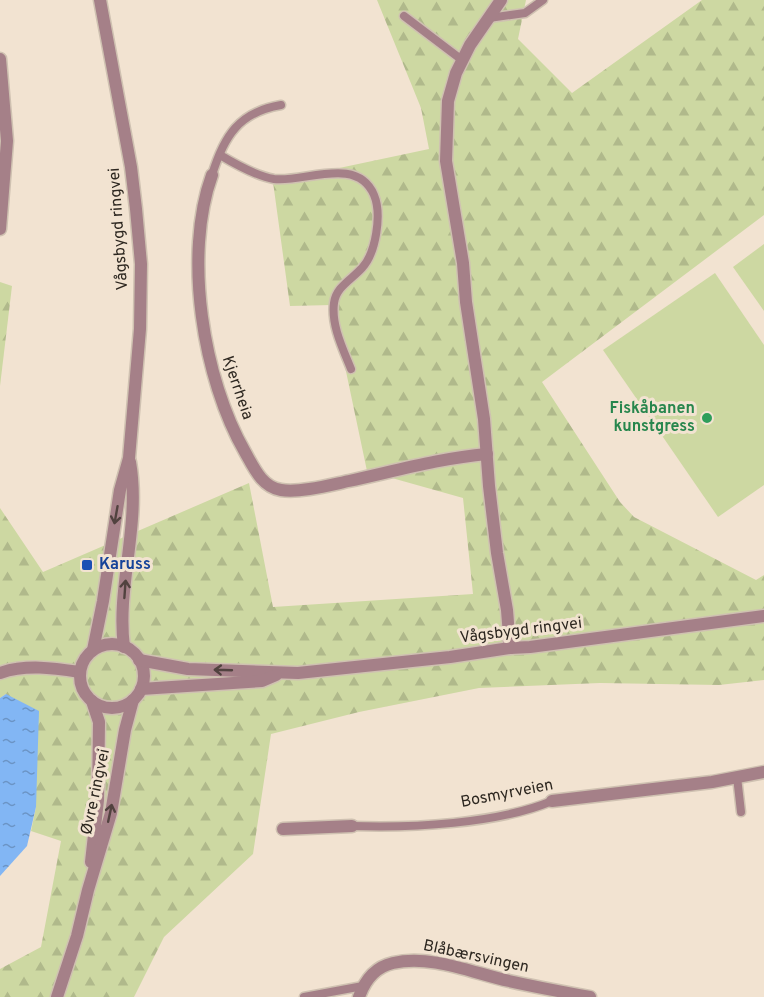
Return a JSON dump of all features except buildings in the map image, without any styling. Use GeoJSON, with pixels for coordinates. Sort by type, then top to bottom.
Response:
{"type":"FeatureCollection","features":[{"type":"Feature","properties":{"kind":"street","name":"Vågsbygd ringvei"},"geometry":{"type":"LineString","coordinates":[[93,651],[118,500],[129,458],[140,329],[141,264],[131,167],[100,0]]}},
{"type":"Feature","properties":{"kind":"street"},"geometry":{"type":"LineString","coordinates":[[501,0],[470,45],[456,73],[448,100],[446,161],[463,263],[510,648]]}},
{"type":"Feature","properties":{"kind":"street"},"geometry":{"type":"LineString","coordinates":[[0,59],[7,141],[0,229]]}},
{"type":"Feature","properties":{"kind":"street","name":"Kjerrheia"},"geometry":{"type":"LineString","coordinates":[[212,175],[201,209],[198,284],[204,331],[215,377],[237,438],[267,486],[283,490],[331,485],[462,456],[487,454]]}},
{"type":"Feature","properties":{"kind":"street","name":"Vågsbygd ringvei"},"geometry":{"type":"LineString","coordinates":[[124,647],[123,626],[131,544],[133,483],[129,458]]}},
{"type":"Feature","properties":{"kind":"street","name":"Vågsbygd ringvei"},"geometry":{"type":"LineString","coordinates":[[139,660],[188,669],[281,674],[351,669],[764,616]]}},
{"type":"Feature","properties":{"kind":"street"},"geometry":{"type":"LineString","coordinates":[[114,644],[124,647],[139,660],[143,669],[141,689],[133,700],[118,708],[109,708],[92,701],[84,693],[80,683],[80,672],[87,657],[103,645],[114,644]]}},
{"type":"Feature","properties":{"kind":"street"},"geometry":{"type":"LineString","coordinates":[[0,673],[21,668],[48,667],[80,672]]}},
{"type":"Feature","properties":{"kind":"street","name":"Vågsbygd ringvei"},"geometry":{"type":"LineString","coordinates":[[141,689],[261,681],[281,674]]}},
{"type":"Feature","properties":{"kind":"street","name":"Øvre ringvei"},"geometry":{"type":"LineString","coordinates":[[57,997],[77,936],[111,813],[125,730],[133,700]]}},
{"type":"Feature","properties":{"kind":"street","name":"Øvre ringvei"},"geometry":{"type":"LineString","coordinates":[[88,890],[98,800],[99,722],[92,701]]}},
{"type":"Feature","properties":{"kind":"street","name":"Bosmyrveien"},"geometry":{"type":"LineString","coordinates":[[552,801],[700,784],[764,772]]}},
{"type":"Feature","properties":{"kind":"street","name":"Bosmyrveien"},"geometry":{"type":"LineString","coordinates":[[283,829],[352,826]]}},
{"type":"Feature","properties":{"kind":"street","name":"Blåbærsvingen"},"geometry":{"type":"LineString","coordinates":[[361,991],[372,973],[392,963],[414,961],[439,964],[590,997]]}},
{"type":"Feature","properties":{"kind":"lane"},"geometry":{"type":"LineString","coordinates":[[489,18],[525,13],[543,0]]}},
{"type":"Feature","properties":{"kind":"lane"},"geometry":{"type":"LineString","coordinates":[[404,16],[462,60]]}},
{"type":"Feature","properties":{"kind":"lane","name":"Kjerrheia"},"geometry":{"type":"LineString","coordinates":[[212,175],[237,125],[264,108],[281,105]]}},
{"type":"Feature","properties":{"kind":"lane"},"geometry":{"type":"LineString","coordinates":[[220,155],[270,178],[349,174],[362,180],[374,193],[377,208],[372,252],[363,267],[340,288],[334,305],[340,340],[351,369]]}},
{"type":"Feature","properties":{"kind":"lane"},"geometry":{"type":"LineString","coordinates":[[738,777],[741,812]]}},
{"type":"Feature","properties":{"kind":"lane","name":"Bosmyrveien"},"geometry":{"type":"LineString","coordinates":[[352,826],[428,825],[523,811],[552,801]]}},
{"type":"Feature","properties":{"kind":"lane","name":"Blåbærsvingen"},"geometry":{"type":"LineString","coordinates":[[304,997],[361,991]]}},
{"type":"Feature","properties":{"kind":"green space"},"geometry":{"type":"Polygon","coordinates":[[[377,0],[526,0],[518,39],[572,93],[702,0],[764,0],[764,215],[542,382],[620,502],[634,517],[756,580],[764,575],[764,680],[719,685],[600,683],[479,688],[359,712],[271,734],[253,854],[164,937],[134,997],[0,997],[0,969],[41,947],[61,841],[31,831],[36,807],[6,694],[0,698],[0,508],[43,572],[249,483],[273,607],[473,594],[463,498],[367,471],[332,305],[290,306],[273,182],[429,149],[421,108],[377,0]]]}},
{"type":"Feature","properties":{"kind":"green space"},"geometry":{"type":"Polygon","coordinates":[[[764,244],[764,311],[733,267],[764,244]]]}},
{"type":"Feature","properties":{"kind":"green space","name":"Fiskåbanen kunstgress"},"geometry":{"type":"Polygon","coordinates":[[[715,273],[764,345],[764,485],[718,517],[603,350],[715,273]]]}},
{"type":"Feature","properties":{"kind":"green space"},"geometry":{"type":"Polygon","coordinates":[[[0,282],[12,286],[0,386],[0,282]]]}},
{"type":"Feature","properties":{"kind":"water"},"geometry":{"type":"Polygon","coordinates":[[[6,694],[39,711],[36,807],[27,846],[0,876],[0,698],[6,694]]]}},
{"type":"Feature","properties":{"kind":"place","name":"Fiskåbanen kunstgress"},"geometry":{"type":"Point","coordinates":[707,418]}},
{"type":"Feature","properties":{"kind":"place","name":"Karuss"},"geometry":{"type":"Point","coordinates":[87,565]}}]}
